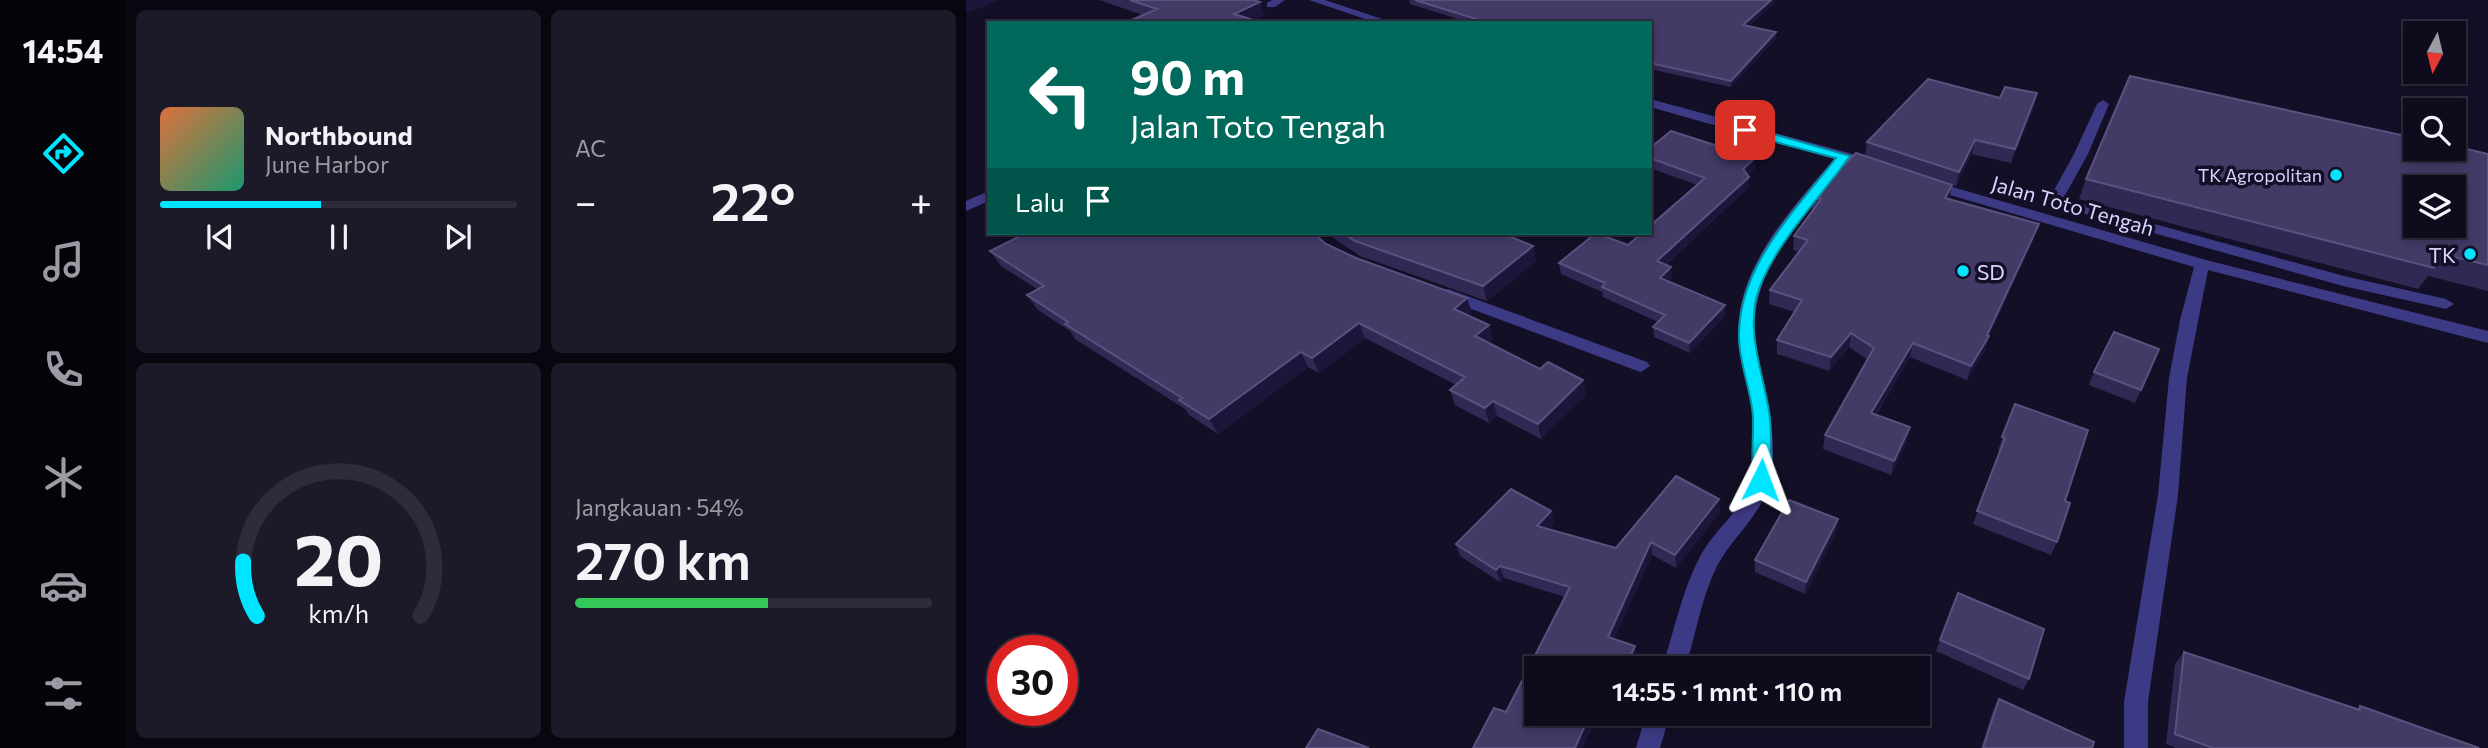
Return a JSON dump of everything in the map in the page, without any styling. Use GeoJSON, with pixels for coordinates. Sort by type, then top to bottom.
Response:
{"type":"FeatureCollection","features":[{"type":"Feature","properties":{"kind":"street"},"geometry":{"type":"LineString","coordinates":[[1314,0],[1382,21]]}},
{"type":"Feature","properties":{"kind":"street"},"geometry":{"type":"LineString","coordinates":[[1652,104],[1844,156],[1882,169]]}},
{"type":"Feature","properties":{"kind":"street"},"geometry":{"type":"LineString","coordinates":[[2104,104],[2055,201],[2343,281],[2446,304]]}},
{"type":"Feature","properties":{"kind":"street"},"geometry":{"type":"LineString","coordinates":[[1678,656],[1710,559],[1728,531],[1747,512],[1761,480],[1761,413],[1746,339],[1749,299],[1767,260],[1782,236],[1844,156]]}},
{"type":"Feature","properties":{"kind":"street","name":"Jalan Toto Tengah"},"geometry":{"type":"LineString","coordinates":[[1919,181],[2202,264],[2488,337]]}},
{"type":"Feature","properties":{"kind":"street"},"geometry":{"type":"LineString","coordinates":[[966,207],[987,196]]}},
{"type":"Feature","properties":{"kind":"street"},"geometry":{"type":"LineString","coordinates":[[2136,748],[2136,702],[2168,495],[2178,378],[2188,320],[2202,264]]}},
{"type":"Feature","properties":{"kind":"street"},"geometry":{"type":"LineString","coordinates":[[2339,299],[2343,281]]}},
{"type":"Feature","properties":{"kind":"street"},"geometry":{"type":"LineString","coordinates":[[1427,286],[1641,366]]}},
{"type":"Feature","properties":{"kind":"street"},"geometry":{"type":"LineString","coordinates":[[1648,748],[1654,726]]}},
{"type":"Feature","properties":{"kind":"building"},"geometry":{"type":"Polygon","coordinates":[[[1130,0],[1260,2],[1234,14],[1257,21],[1130,21],[1157,9],[1130,0]]]}},
{"type":"Feature","properties":{"kind":"building"},"geometry":{"type":"Polygon","coordinates":[[[1415,0],[1771,0],[1743,25],[1776,32],[1731,81],[1652,63],[1652,21],[1483,21],[1415,0]]]}},
{"type":"Feature","properties":{"kind":"building"},"geometry":{"type":"Polygon","coordinates":[[[2130,76],[2403,135],[2403,161],[2466,161],[2466,149],[2488,154],[2488,265],[2433,252],[2434,268],[2086,179],[2130,76]]]}},
{"type":"Feature","properties":{"kind":"building"},"geometry":{"type":"Polygon","coordinates":[[[1928,79],[2000,98],[2005,87],[2037,93],[2015,149],[1975,140],[1959,172],[1867,142],[1928,79]]]}},
{"type":"Feature","properties":{"kind":"building"},"geometry":{"type":"Polygon","coordinates":[[[1671,131],[1755,158],[1743,169],[1749,177],[1657,261],[1671,267],[1660,278],[1725,305],[1689,343],[1653,327],[1665,315],[1602,287],[1605,283],[1559,263],[1594,235],[1601,235],[1628,245],[1640,235],[1652,235],[1652,224],[1705,178],[1652,159],[1652,146],[1671,131]]]}},
{"type":"Feature","properties":{"kind":"building"},"geometry":{"type":"Polygon","coordinates":[[[1856,153],[1952,185],[1945,198],[2039,224],[1987,335],[1989,336],[1971,366],[1913,343],[1871,413],[1910,427],[1894,461],[1825,435],[1874,348],[1851,333],[1831,357],[1777,340],[1802,300],[1770,290],[1808,240],[1794,236],[1821,199],[1813,196],[1856,153]]]}},
{"type":"Feature","properties":{"kind":"building"},"geometry":{"type":"Polygon","coordinates":[[[1022,235],[1315,235],[1326,244],[1356,258],[1467,298],[1454,309],[1489,325],[1475,336],[1540,369],[1548,362],[1583,380],[1538,424],[1493,401],[1485,408],[1450,390],[1465,377],[1359,323],[1312,358],[1301,352],[1209,419],[1179,400],[1182,398],[1065,324],[1068,322],[1027,295],[1044,286],[990,251],[1022,235]]]}},
{"type":"Feature","properties":{"kind":"building"},"geometry":{"type":"Polygon","coordinates":[[[1346,235],[1507,235],[1533,246],[1483,286],[1355,241],[1346,235]]]}},
{"type":"Feature","properties":{"kind":"building"},"geometry":{"type":"Polygon","coordinates":[[[2114,332],[2159,349],[2141,390],[2094,372],[2114,332]]]}},
{"type":"Feature","properties":{"kind":"building"},"geometry":{"type":"Polygon","coordinates":[[[2015,404],[2088,430],[2065,501],[2070,503],[2057,542],[1977,511],[2015,404]]]}},
{"type":"Feature","properties":{"kind":"building"},"geometry":{"type":"Polygon","coordinates":[[[1676,476],[1719,499],[1675,555],[1651,542],[1608,637],[1635,646],[1630,656],[1535,656],[1570,587],[1500,566],[1496,570],[1456,544],[1511,489],[1551,511],[1537,526],[1616,548],[1676,476]]]}},
{"type":"Feature","properties":{"kind":"building"},"geometry":{"type":"Polygon","coordinates":[[[1789,500],[1838,519],[1806,582],[1755,560],[1789,500]]]}},
{"type":"Feature","properties":{"kind":"building"},"geometry":{"type":"Polygon","coordinates":[[[1958,593],[2044,629],[2029,679],[1940,640],[1958,593]]]}},
{"type":"Feature","properties":{"kind":"building"},"geometry":{"type":"Polygon","coordinates":[[[2184,652],[2360,710],[2360,706],[2479,748],[2213,748],[2175,734],[2184,652]]]}},
{"type":"Feature","properties":{"kind":"building"},"geometry":{"type":"Polygon","coordinates":[[[1524,677],[1524,726],[1585,726],[1575,748],[1473,748],[1494,708],[1506,712],[1524,677]]]}},
{"type":"Feature","properties":{"kind":"building"},"geometry":{"type":"Polygon","coordinates":[[[1999,699],[2094,742],[2092,748],[1983,748],[1999,699]]]}},
{"type":"Feature","properties":{"kind":"building"},"geometry":{"type":"Polygon","coordinates":[[[1318,729],[1369,748],[1306,748],[1318,729]]]}},
{"type":"Feature","properties":{"kind":"place","name":"TK Agropolitan"},"geometry":{"type":"Point","coordinates":[2336,175]}},
{"type":"Feature","properties":{"kind":"place","name":"TK"},"geometry":{"type":"Point","coordinates":[2470,254]}},
{"type":"Feature","properties":{"kind":"place","name":"SD"},"geometry":{"type":"Point","coordinates":[1963,271]}},
{"type":"Feature","properties":{"kind":"route"},"geometry":{"type":"LineString","coordinates":[[1745,130],[1844,156],[1782,236],[1756,281],[1749,299],[1746,339],[1761,413],[1761,480]]}}]}
